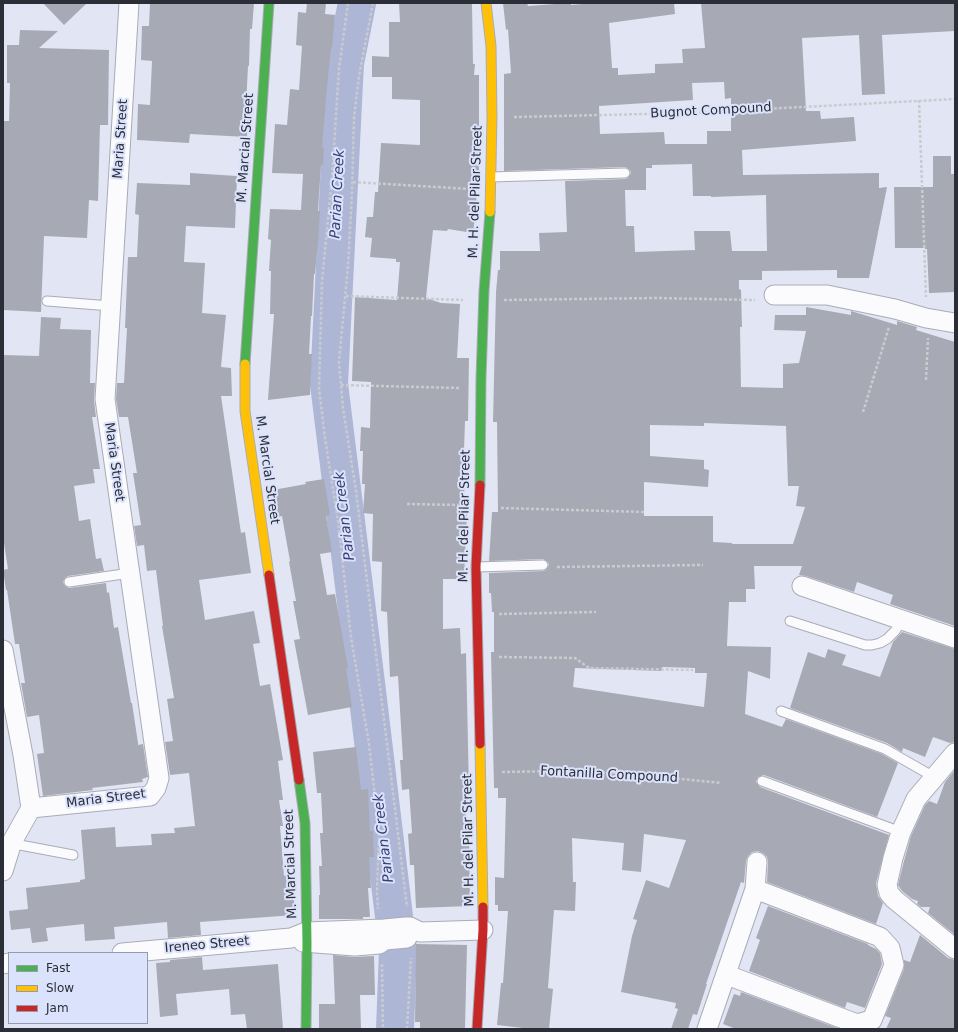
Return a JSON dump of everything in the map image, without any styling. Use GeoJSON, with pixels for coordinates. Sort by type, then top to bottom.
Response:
{"type":"FeatureCollection","features":[{"type":"Feature","properties":{"kind":"street","name":"Maria Street"},"geometry":{"type":"LineString","coordinates":[[31,808],[150,796],[156,788],[159,778],[105,398],[129,3]]}},
{"type":"Feature","properties":{"kind":"street","name":"M. Marcial Street"},"geometry":{"type":"LineString","coordinates":[[269,3],[245,363],[245,411],[305,823],[303,938],[306,1029]]}},
{"type":"Feature","properties":{"kind":"street","name":"M. H. del Pilar Street"},"geometry":{"type":"LineString","coordinates":[[477,1029],[483,930],[479,657],[476,567],[480,505],[481,389],[484,300],[491,191],[492,117],[491,46],[486,3]]}},
{"type":"Feature","properties":{"kind":"street"},"geometry":{"type":"LineString","coordinates":[[774,295],[827,295],[895,309],[926,318],[955,323]]}},
{"type":"Feature","properties":{"kind":"street"},"geometry":{"type":"LineString","coordinates":[[802,586],[955,638]]}},
{"type":"Feature","properties":{"kind":"street"},"geometry":{"type":"LineString","coordinates":[[3,650],[24,755],[31,808],[12,842],[3,871]]}},
{"type":"Feature","properties":{"kind":"street"},"geometry":{"type":"LineString","coordinates":[[955,753],[916,799],[901,832],[887,885],[889,893],[894,899],[955,949]]}},
{"type":"Feature","properties":{"kind":"street"},"geometry":{"type":"LineString","coordinates":[[708,1029],[755,890],[757,862]]}},
{"type":"Feature","properties":{"kind":"street"},"geometry":{"type":"LineString","coordinates":[[727,975],[857,1024],[872,1020],[894,965],[890,948],[880,937],[755,890]]}},
{"type":"Feature","properties":{"kind":"street","name":"Ireneo Street"},"geometry":{"type":"LineString","coordinates":[[134,952],[303,938],[382,936],[411,932],[483,930]]}},
{"type":"Feature","properties":{"kind":"lane"},"geometry":{"type":"LineString","coordinates":[[491,177],[625,173]]}},
{"type":"Feature","properties":{"kind":"lane"},"geometry":{"type":"LineString","coordinates":[[47,300],[111,306]]}},
{"type":"Feature","properties":{"kind":"lane"},"geometry":{"type":"LineString","coordinates":[[476,567],[543,565]]}},
{"type":"Feature","properties":{"kind":"lane"},"geometry":{"type":"LineString","coordinates":[[69,582],[130,573]]}},
{"type":"Feature","properties":{"kind":"lane"},"geometry":{"type":"LineString","coordinates":[[790,621],[866,645],[872,645],[887,639],[895,631],[902,620]]}},
{"type":"Feature","properties":{"kind":"lane"},"geometry":{"type":"LineString","coordinates":[[781,711],[885,748],[934,777]]}},
{"type":"Feature","properties":{"kind":"lane"},"geometry":{"type":"LineString","coordinates":[[762,781],[901,832]]}},
{"type":"Feature","properties":{"kind":"lane"},"geometry":{"type":"LineString","coordinates":[[12,842],[20,845],[73,855]]}},
{"type":"Feature","properties":{"kind":"path"},"geometry":{"type":"LineString","coordinates":[[348,3],[340,69],[322,281],[319,388],[338,521],[351,637],[369,744],[378,825],[377,893],[382,936],[383,1029]]}},
{"type":"Feature","properties":{"kind":"path"},"geometry":{"type":"LineString","coordinates":[[373,3],[359,76],[354,118],[353,182],[346,296],[339,362],[343,408],[357,498],[411,932],[407,1029]]}},
{"type":"Feature","properties":{"kind":"path","name":"Bugnot Compound"},"geometry":{"type":"LineString","coordinates":[[509,117],[689,113],[955,99]]}},
{"type":"Feature","properties":{"kind":"path"},"geometry":{"type":"LineString","coordinates":[[919,100],[926,318],[928,330],[926,380]]}},
{"type":"Feature","properties":{"kind":"path"},"geometry":{"type":"LineString","coordinates":[[353,182],[491,191]]}},
{"type":"Feature","properties":{"kind":"path"},"geometry":{"type":"LineString","coordinates":[[346,296],[484,300],[656,298],[764,300],[774,295]]}},
{"type":"Feature","properties":{"kind":"path"},"geometry":{"type":"LineString","coordinates":[[863,412],[895,309]]}},
{"type":"Feature","properties":{"kind":"path"},"geometry":{"type":"LineString","coordinates":[[341,385],[481,389]]}},
{"type":"Feature","properties":{"kind":"path"},"geometry":{"type":"LineString","coordinates":[[407,504],[480,505],[496,508],[644,512]]}},
{"type":"Feature","properties":{"kind":"path"},"geometry":{"type":"LineString","coordinates":[[543,565],[556,567],[703,565]]}},
{"type":"Feature","properties":{"kind":"path"},"geometry":{"type":"LineString","coordinates":[[477,615],[596,612]]}},
{"type":"Feature","properties":{"kind":"path"},"geometry":{"type":"LineString","coordinates":[[479,657],[575,658],[588,668],[693,670]]}},
{"type":"Feature","properties":{"kind":"path","name":"Fontanilla Compound"},"geometry":{"type":"LineString","coordinates":[[497,772],[558,771],[622,773],[721,783]]}},
{"type":"Feature","properties":{"kind":"building"},"geometry":{"type":"Polygon","coordinates":[[[43,3],[87,3],[64,25],[43,3]]]}},
{"type":"Feature","properties":{"kind":"building"},"geometry":{"type":"Polygon","coordinates":[[[150,3],[254,3],[252,29],[250,29],[248,66],[246,107],[248,108],[247,137],[190,134],[189,143],[137,140],[138,104],[150,105],[152,61],[141,60],[142,26],[149,26],[150,3]]]}},
{"type":"Feature","properties":{"kind":"building"},"geometry":{"type":"Polygon","coordinates":[[[307,3],[326,3],[325,14],[335,15],[322,147],[324,148],[323,165],[321,165],[318,211],[320,211],[309,354],[312,354],[310,395],[268,400],[274,314],[270,314],[271,271],[269,271],[271,240],[268,239],[270,209],[301,210],[303,174],[272,173],[275,124],[287,125],[290,89],[299,90],[302,46],[296,45],[298,12],[306,13],[307,3]]]}},
{"type":"Feature","properties":{"kind":"building"},"geometry":{"type":"Polygon","coordinates":[[[399,3],[472,3],[473,64],[475,64],[474,75],[479,75],[479,175],[477,175],[476,210],[473,233],[448,229],[447,231],[433,230],[426,298],[441,303],[460,304],[457,358],[469,358],[468,421],[465,421],[463,479],[465,479],[463,513],[467,513],[464,579],[443,579],[443,629],[460,628],[461,654],[466,653],[469,790],[464,790],[467,829],[469,829],[470,906],[416,908],[414,865],[410,865],[408,834],[412,833],[409,789],[402,790],[400,760],[403,760],[398,676],[390,677],[387,612],[381,611],[382,562],[372,561],[373,514],[363,513],[365,484],[362,484],[363,451],[360,451],[361,427],[370,428],[371,382],[352,381],[355,297],[397,300],[400,262],[396,262],[396,259],[370,257],[372,238],[365,237],[367,217],[373,217],[375,192],[378,192],[381,143],[420,145],[420,100],[392,99],[392,77],[372,77],[372,56],[389,57],[389,22],[400,22],[399,3]]]}},
{"type":"Feature","properties":{"kind":"building"},"geometry":{"type":"Polygon","coordinates":[[[503,3],[527,3],[528,6],[568,3],[571,3],[571,5],[593,3],[674,3],[675,14],[609,23],[612,68],[618,68],[618,75],[655,73],[655,64],[683,63],[682,49],[705,48],[701,3],[955,3],[955,31],[882,35],[885,94],[862,95],[859,35],[802,38],[806,111],[820,111],[821,119],[854,117],[856,141],[742,150],[743,175],[879,173],[879,188],[887,187],[869,278],[837,278],[837,270],[762,271],[762,280],[739,280],[739,289],[741,290],[742,327],[740,327],[741,387],[783,388],[783,364],[799,363],[806,331],[774,330],[775,315],[806,315],[806,307],[851,315],[851,311],[897,325],[897,321],[917,327],[916,330],[955,342],[955,626],[890,604],[893,595],[857,582],[854,592],[799,575],[802,566],[754,566],[755,589],[746,589],[746,602],[729,602],[727,646],[771,647],[770,679],[748,671],[745,714],[782,727],[786,719],[882,754],[898,763],[877,817],[764,775],[758,777],[756,782],[760,787],[889,835],[876,883],[878,896],[883,903],[876,924],[767,882],[767,857],[758,851],[752,852],[746,861],[744,883],[741,882],[697,1015],[693,1014],[688,1029],[671,1029],[678,1009],[675,1008],[676,1003],[621,992],[632,936],[637,920],[633,919],[646,880],[669,888],[686,840],[644,834],[641,872],[622,870],[624,843],[572,838],[573,882],[576,882],[575,911],[554,910],[548,988],[553,989],[549,1029],[531,1029],[497,1025],[501,983],[503,983],[508,911],[498,911],[498,905],[495,905],[495,877],[504,878],[506,798],[498,798],[498,788],[494,788],[491,652],[494,652],[494,612],[492,612],[491,593],[489,593],[489,573],[543,571],[546,570],[549,565],[548,562],[543,559],[489,561],[492,512],[498,512],[497,422],[493,422],[496,292],[498,270],[500,270],[500,251],[540,251],[539,233],[567,232],[565,181],[625,179],[628,178],[631,173],[630,170],[625,167],[504,171],[504,74],[511,73],[508,29],[506,30],[503,3]],[[724,82],[692,83],[693,100],[599,106],[600,134],[664,132],[665,144],[707,144],[707,131],[731,131],[731,98],[725,99],[724,82]],[[692,164],[652,165],[652,168],[646,168],[646,190],[625,190],[626,226],[634,226],[635,252],[695,250],[694,231],[730,231],[732,251],[767,251],[766,195],[711,197],[693,196],[692,164]],[[704,423],[704,426],[650,425],[650,456],[704,460],[704,469],[709,470],[708,487],[644,482],[644,516],[713,516],[713,542],[732,544],[793,544],[805,507],[796,506],[799,486],[788,486],[786,426],[704,423]],[[662,667],[662,671],[575,668],[573,687],[704,707],[707,673],[695,673],[695,668],[662,667]]]}},
{"type":"Feature","properties":{"kind":"building"},"geometry":{"type":"Polygon","coordinates":[[[20,30],[58,31],[39,48],[109,50],[108,125],[100,125],[98,201],[89,200],[87,238],[44,236],[41,312],[3,310],[3,121],[9,121],[10,83],[7,83],[7,45],[19,45],[20,30]]]}},
{"type":"Feature","properties":{"kind":"building"},"geometry":{"type":"Polygon","coordinates":[[[933,156],[951,156],[951,174],[955,174],[955,292],[929,293],[927,249],[895,248],[894,187],[933,187],[933,156]]]}},
{"type":"Feature","properties":{"kind":"building"},"geometry":{"type":"Polygon","coordinates":[[[190,173],[237,176],[235,228],[186,226],[184,262],[205,263],[202,313],[226,315],[221,367],[231,368],[232,396],[221,396],[241,533],[245,532],[251,573],[199,580],[205,620],[254,611],[260,643],[253,644],[260,686],[270,684],[283,760],[278,761],[283,800],[279,800],[283,826],[280,826],[284,876],[286,875],[288,896],[294,896],[294,915],[200,922],[201,935],[168,938],[167,922],[114,927],[115,939],[85,941],[84,924],[46,928],[48,941],[32,943],[30,928],[11,930],[9,911],[28,909],[26,888],[80,882],[80,880],[85,879],[81,830],[115,827],[116,847],[152,845],[151,834],[175,833],[174,828],[195,826],[189,773],[170,775],[165,742],[173,741],[167,699],[174,698],[162,626],[156,570],[147,571],[144,545],[137,546],[134,526],[141,525],[133,473],[137,473],[128,417],[119,417],[116,399],[117,383],[124,383],[127,328],[125,328],[128,257],[137,257],[139,215],[135,214],[137,183],[190,185],[190,173]]]}},
{"type":"Feature","properties":{"kind":"building"},"geometry":{"type":"Polygon","coordinates":[[[41,317],[61,318],[60,329],[91,330],[90,383],[95,383],[94,400],[96,417],[92,417],[100,469],[93,469],[95,483],[74,486],[79,521],[90,519],[96,559],[101,558],[104,571],[68,576],[63,582],[65,586],[69,588],[106,583],[107,593],[109,592],[114,628],[118,627],[138,745],[143,744],[148,777],[142,779],[143,782],[43,796],[37,754],[44,753],[39,715],[27,717],[21,683],[25,683],[19,644],[15,644],[3,570],[8,569],[3,537],[3,355],[39,356],[41,317]]]}},
{"type":"Feature","properties":{"kind":"building"},"geometry":{"type":"Polygon","coordinates":[[[324,479],[330,515],[326,516],[332,552],[320,554],[327,595],[335,594],[348,668],[346,668],[352,707],[308,715],[294,640],[300,639],[293,601],[296,601],[290,561],[282,516],[278,517],[273,490],[324,479]]]}},
{"type":"Feature","properties":{"kind":"building"},"geometry":{"type":"Polygon","coordinates":[[[902,632],[955,649],[955,742],[950,743],[933,737],[925,757],[903,748],[902,752],[887,743],[790,708],[808,652],[825,658],[828,649],[846,655],[842,665],[880,677],[893,642],[902,632]]]}},
{"type":"Feature","properties":{"kind":"building"},"geometry":{"type":"Polygon","coordinates":[[[356,747],[361,790],[368,789],[370,831],[373,831],[374,857],[369,857],[371,888],[368,888],[370,917],[363,917],[363,919],[319,919],[319,866],[322,866],[320,833],[323,833],[321,793],[317,793],[313,752],[356,747]]]}},
{"type":"Feature","properties":{"kind":"building"},"geometry":{"type":"Polygon","coordinates":[[[955,770],[955,935],[928,913],[930,907],[921,907],[917,904],[918,901],[912,899],[902,891],[898,885],[911,836],[925,805],[929,801],[937,804],[945,782],[955,770]]]}},
{"type":"Feature","properties":{"kind":"building"},"geometry":{"type":"Polygon","coordinates":[[[768,906],[868,944],[880,953],[882,964],[865,1008],[847,1002],[845,1008],[749,971],[760,940],[756,938],[768,906]]]}},
{"type":"Feature","properties":{"kind":"building"},"geometry":{"type":"Polygon","coordinates":[[[920,935],[948,958],[955,960],[955,1029],[886,1029],[891,1018],[885,1016],[904,969],[904,960],[910,962],[920,935]]]}},
{"type":"Feature","properties":{"kind":"building"},"geometry":{"type":"Polygon","coordinates":[[[416,944],[467,945],[465,1029],[420,1029],[420,1022],[415,1022],[416,944]]]}},
{"type":"Feature","properties":{"kind":"building"},"geometry":{"type":"Polygon","coordinates":[[[333,955],[354,957],[374,956],[375,995],[360,995],[361,1029],[319,1029],[319,1004],[335,1004],[333,955]]]}},
{"type":"Feature","properties":{"kind":"building"},"geometry":{"type":"Polygon","coordinates":[[[202,957],[203,970],[278,964],[283,1029],[247,1029],[245,1014],[231,1015],[229,989],[176,994],[178,1015],[160,1017],[156,963],[202,957]]]}},
{"type":"Feature","properties":{"kind":"building"},"geometry":{"type":"Polygon","coordinates":[[[741,992],[837,1029],[736,1029],[723,1024],[734,994],[740,996],[741,992]]]}},
{"type":"Feature","properties":{"kind":"waterway","name":"Parian Creek"},"geometry":{"type":"LineString","coordinates":[[357,3],[345,63],[329,384],[398,950],[395,1029]]}},
{"type":"Feature","properties":{"kind":"traffic: fast"},"geometry":{"type":"LineString","coordinates":[[245,364],[269,3]]}},
{"type":"Feature","properties":{"kind":"traffic: fast"},"geometry":{"type":"LineString","coordinates":[[480,485],[481,378],[484,291],[490,212]]}},
{"type":"Feature","properties":{"kind":"traffic: fast"},"geometry":{"type":"LineString","coordinates":[[299,780],[305,823],[307,943],[306,1029]]}},
{"type":"Feature","properties":{"kind":"traffic: slow"},"geometry":{"type":"LineString","coordinates":[[486,3],[491,46],[492,117],[490,212]]}},
{"type":"Feature","properties":{"kind":"traffic: slow"},"geometry":{"type":"LineString","coordinates":[[245,364],[245,411],[269,575]]}},
{"type":"Feature","properties":{"kind":"traffic: slow"},"geometry":{"type":"LineString","coordinates":[[480,744],[483,907]]}},
{"type":"Feature","properties":{"kind":"traffic: jam"},"geometry":{"type":"LineString","coordinates":[[480,485],[476,567],[480,744]]}},
{"type":"Feature","properties":{"kind":"traffic: jam"},"geometry":{"type":"LineString","coordinates":[[269,575],[299,780]]}},
{"type":"Feature","properties":{"kind":"traffic: jam"},"geometry":{"type":"LineString","coordinates":[[477,1029],[483,907]]}}]}
